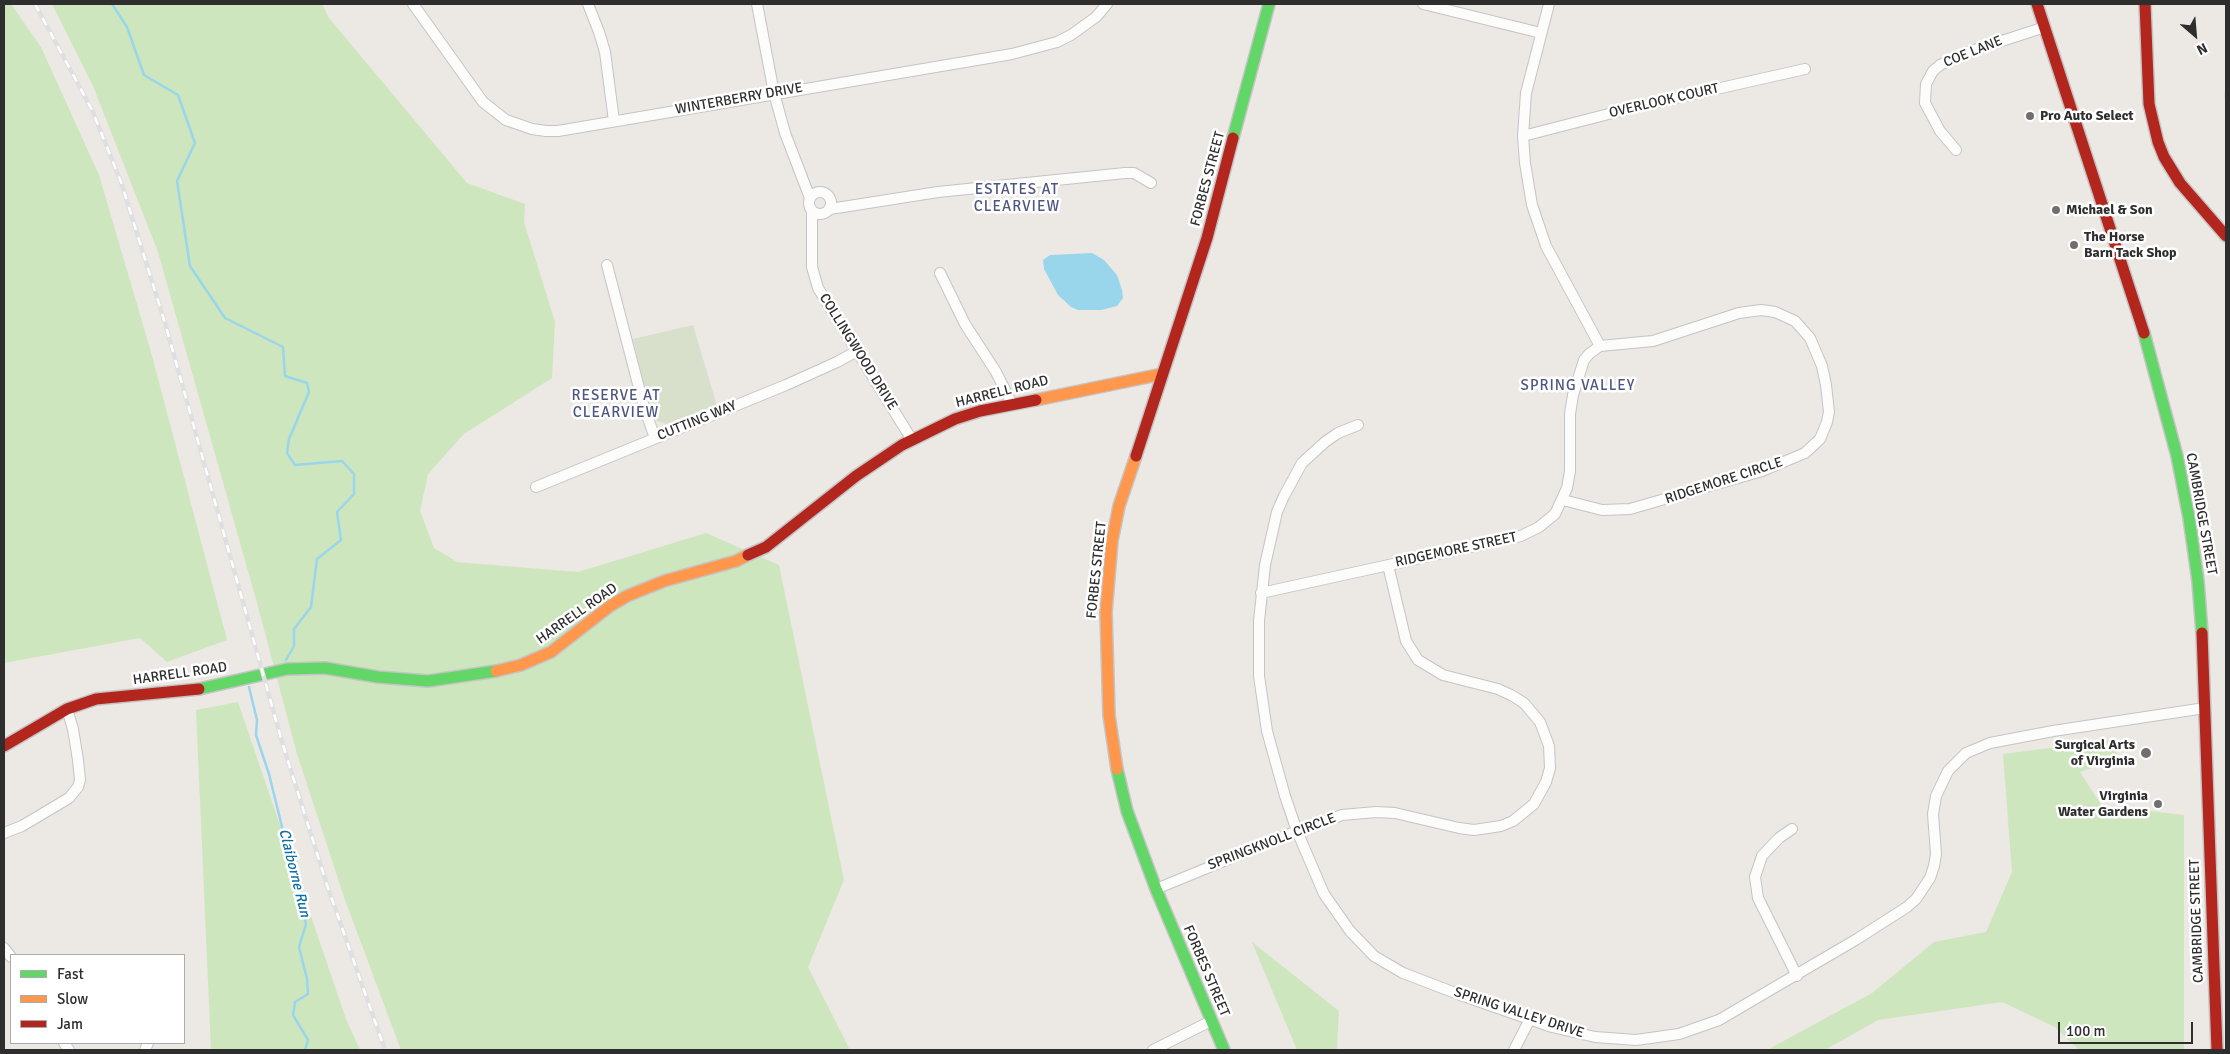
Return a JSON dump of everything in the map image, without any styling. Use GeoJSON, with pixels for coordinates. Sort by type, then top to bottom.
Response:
{"type":"FeatureCollection","features":[{"type":"Feature","properties":{"kind":"street","name":"WINTERBERRY DRIVE"},"geometry":{"type":"LineString","coordinates":[[414,4],[478,96],[494,112],[518,125],[546,131],[1032,49],[1071,35],[1090,22],[1107,4]]}},
{"type":"Feature","properties":{"kind":"street"},"geometry":{"type":"LineString","coordinates":[[588,4],[605,52],[614,121]]}},
{"type":"Feature","properties":{"kind":"street"},"geometry":{"type":"LineString","coordinates":[[757,4],[774,94],[786,133],[804,180],[815,195]]}},
{"type":"Feature","properties":{"kind":"street","name":"FORBES STREET"},"geometry":{"type":"LineString","coordinates":[[1224,1050],[1156,889],[1127,811],[1113,752],[1106,666],[1106,612],[1112,541],[1119,506],[1207,238],[1269,4]]}},
{"type":"Feature","properties":{"kind":"street"},"geometry":{"type":"LineString","coordinates":[[1423,4],[1541,33]]}},
{"type":"Feature","properties":{"kind":"street"},"geometry":{"type":"LineString","coordinates":[[1549,4],[1526,93],[1523,136],[1528,184],[1543,238],[1564,284],[1600,346]]}},
{"type":"Feature","properties":{"kind":"street","name":"CAMBRIDGE STREET"},"geometry":{"type":"LineString","coordinates":[[2037,4],[2143,331],[2177,456],[2189,518],[2198,581],[2205,708],[2217,1050]]}},
{"type":"Feature","properties":{"kind":"street"},"geometry":{"type":"LineString","coordinates":[[2145,4],[2149,104],[2158,142],[2164,157],[2180,183],[2226,236]]}},
{"type":"Feature","properties":{"kind":"street","name":"COE LANE"},"geometry":{"type":"LineString","coordinates":[[1956,150],[1940,131],[1925,103],[1926,84],[1933,71],[1940,65],[1971,51],[2044,27]]}},
{"type":"Feature","properties":{"kind":"street","name":"OVERLOOK COURT"},"geometry":{"type":"LineString","coordinates":[[1523,136],[1632,108],[1805,69]]}},
{"type":"Feature","properties":{"kind":"street"},"geometry":{"type":"LineString","coordinates":[[815,195],[809,206],[823,208],[1125,172],[1134,173],[1151,182]]}},
{"type":"Feature","properties":{"kind":"street"},"geometry":{"type":"LineString","coordinates":[[815,195],[826,193],[823,208]]}},
{"type":"Feature","properties":{"kind":"street","name":"COLLINGWOOD DRIVE"},"geometry":{"type":"LineString","coordinates":[[823,208],[812,231],[812,260],[815,280],[856,351],[912,440]]}},
{"type":"Feature","properties":{"kind":"street"},"geometry":{"type":"LineString","coordinates":[[607,265],[644,407],[655,438]]}},
{"type":"Feature","properties":{"kind":"street"},"geometry":{"type":"LineString","coordinates":[[940,273],[965,324],[996,372],[1012,404]]}},
{"type":"Feature","properties":{"kind":"street","name":"RIDGEMORE CIRCLE"},"geometry":{"type":"LineString","coordinates":[[1563,500],[1602,510],[1630,508],[1762,471],[1786,462],[1813,447],[1820,439],[1827,422],[1829,412],[1826,385],[1816,350],[1803,328],[1785,315],[1761,310],[1749,311],[1653,341],[1600,346]]}},
{"type":"Feature","properties":{"kind":"street","name":"RIDGEMORE STREET"},"geometry":{"type":"LineString","coordinates":[[1261,593],[1521,536],[1550,520],[1563,500],[1570,471],[1570,414],[1573,395],[1584,360],[1600,346]]}},
{"type":"Feature","properties":{"kind":"street","name":"CUTTING WAY"},"geometry":{"type":"LineString","coordinates":[[536,487],[816,372],[856,351]]}},
{"type":"Feature","properties":{"kind":"street","name":"HARRELL ROAD"},"geometry":{"type":"LineString","coordinates":[[4,746],[67,709],[96,700],[199,689],[298,667],[325,668],[428,681],[492,672],[536,660],[566,642],[610,606],[627,596],[664,581],[736,561],[766,546],[856,476],[912,440],[955,419],[1012,404],[1162,374]]}},
{"type":"Feature","properties":{"kind":"street","name":"SPRING VALLEY DRIVE"},"geometry":{"type":"LineString","coordinates":[[1358,425],[1324,442],[1302,463],[1284,496],[1272,532],[1261,593],[1258,648],[1262,705],[1275,764],[1297,831],[1316,877],[1336,913],[1374,956],[1403,973],[1530,1019],[1571,1032],[1621,1040],[1658,1038],[1699,1028],[1719,1020],[1797,976],[1907,907],[1924,889],[1930,878],[1936,854],[1933,814],[1936,796],[1948,771],[1966,753],[1990,743],[2026,736],[2205,708]]}},
{"type":"Feature","properties":{"kind":"street","name":"SPRINGKNOLL CIRCLE"},"geometry":{"type":"LineString","coordinates":[[1156,889],[1297,831],[1342,815],[1376,812],[1402,814],[1459,828],[1490,829],[1507,824],[1534,804],[1546,782],[1550,768],[1549,746],[1540,722],[1528,707],[1511,695],[1498,689],[1435,671],[1418,660],[1411,651],[1402,631],[1388,565]]}},
{"type":"Feature","properties":{"kind":"street"},"geometry":{"type":"LineString","coordinates":[[4,833],[22,826],[69,798],[78,787],[80,780],[78,760],[73,729],[67,709]]}},
{"type":"Feature","properties":{"kind":"street"},"geometry":{"type":"LineString","coordinates":[[1792,829],[1774,842],[1762,856],[1757,867],[1756,882],[1758,898],[1797,976]]}},
{"type":"Feature","properties":{"kind":"street"},"geometry":{"type":"LineString","coordinates":[[1514,1050],[1530,1019]]}},
{"type":"Feature","properties":{"kind":"street"},"geometry":{"type":"LineString","coordinates":[[1153,1050],[1211,1021]]}},
{"type":"Feature","properties":{"kind":"green space"},"geometry":{"type":"Polygon","coordinates":[[[4,4],[11,4],[41,47],[99,175],[151,352],[227,640],[167,662],[140,638],[4,663],[4,4]]]}},
{"type":"Feature","properties":{"kind":"green space"},"geometry":{"type":"Polygon","coordinates":[[[52,4],[322,4],[329,18],[467,183],[525,204],[524,222],[555,322],[552,378],[464,434],[428,474],[420,511],[434,548],[457,562],[578,572],[706,533],[779,565],[844,880],[808,967],[850,1050],[401,1050],[345,900],[297,754],[257,603],[158,252],[93,86],[52,4]]]}},
{"type":"Feature","properties":{"kind":"green space"},"geometry":{"type":"Polygon","coordinates":[[[693,325],[717,406],[667,424],[657,421],[651,413],[633,339],[693,325]]]}},
{"type":"Feature","properties":{"kind":"green space"},"geometry":{"type":"Polygon","coordinates":[[[238,702],[346,1019],[360,1050],[211,1050],[196,710],[238,702]]]}},
{"type":"Feature","properties":{"kind":"green space"},"geometry":{"type":"Polygon","coordinates":[[[2113,740],[2118,758],[2080,772],[2102,806],[2184,815],[2184,1050],[2079,1050],[2055,1027],[2002,1002],[1878,1020],[1825,1050],[1767,1050],[1872,993],[1934,942],[1986,932],[2012,872],[2003,754],[2113,740]]]}},
{"type":"Feature","properties":{"kind":"green space"},"geometry":{"type":"Polygon","coordinates":[[[1252,942],[1339,1011],[1337,1050],[1297,1050],[1252,942]]]}},
{"type":"Feature","properties":{"kind":"water"},"geometry":{"type":"Polygon","coordinates":[[[1092,253],[1104,260],[1117,275],[1123,298],[1117,306],[1101,310],[1078,310],[1071,307],[1058,295],[1044,269],[1043,260],[1050,255],[1092,253]]]}},
{"type":"Feature","properties":{"kind":"waterway","name":"Claiborne Run"},"geometry":{"type":"LineString","coordinates":[[112,4],[127,27],[144,75],[178,95],[195,143],[177,181],[190,266],[225,318],[283,347],[285,376],[307,383],[309,392],[289,439],[287,453],[295,465],[342,461],[354,474],[354,494],[337,512],[341,540],[317,559],[311,607],[294,629],[294,646],[286,660]]}},
{"type":"Feature","properties":{"kind":"waterway"},"geometry":{"type":"LineString","coordinates":[[2226,92],[2226,98]]}},
{"type":"Feature","properties":{"kind":"waterway","name":"Claiborne Run"},"geometry":{"type":"LineString","coordinates":[[249,687],[257,720],[256,735],[269,774],[306,924],[299,947],[307,979],[308,994],[295,1002],[293,1015],[308,1040],[305,1050]]}},
{"type":"Feature","properties":{"kind":"railway"},"geometry":{"type":"LineString","coordinates":[[35,4],[92,110],[121,182],[165,323],[282,742],[327,885],[385,1050]]}},
{"type":"Feature","properties":{"kind":"traffic: fast"},"geometry":{"type":"LineString","coordinates":[[1233,138],[1269,4]]}},
{"type":"Feature","properties":{"kind":"traffic: fast"},"geometry":{"type":"LineString","coordinates":[[2144,333],[2177,456],[2189,518],[2198,581],[2202,633]]}},
{"type":"Feature","properties":{"kind":"traffic: fast"},"geometry":{"type":"LineString","coordinates":[[199,689],[287,669],[325,668],[378,677],[428,681],[496,671]]}},
{"type":"Feature","properties":{"kind":"traffic: fast"},"geometry":{"type":"LineString","coordinates":[[1117,769],[1127,811],[1156,889],[1224,1050]]}},
{"type":"Feature","properties":{"kind":"traffic: slow"},"geometry":{"type":"LineString","coordinates":[[1036,400],[1162,374]]}},
{"type":"Feature","properties":{"kind":"traffic: slow"},"geometry":{"type":"LineString","coordinates":[[1117,769],[1109,715],[1106,612],[1112,541],[1119,506],[1136,456]]}},
{"type":"Feature","properties":{"kind":"traffic: slow"},"geometry":{"type":"LineString","coordinates":[[496,671],[521,665],[551,652],[610,606],[627,596],[664,581],[736,561],[748,555]]}},
{"type":"Feature","properties":{"kind":"traffic: jam"},"geometry":{"type":"LineString","coordinates":[[2037,4],[2144,333]]}},
{"type":"Feature","properties":{"kind":"traffic: jam"},"geometry":{"type":"LineString","coordinates":[[2145,4],[2149,104],[2158,142],[2164,157],[2180,183],[2226,236]]}},
{"type":"Feature","properties":{"kind":"traffic: jam"},"geometry":{"type":"LineString","coordinates":[[1136,456],[1207,238],[1233,138]]}},
{"type":"Feature","properties":{"kind":"traffic: jam"},"geometry":{"type":"LineString","coordinates":[[748,555],[766,547],[856,476],[902,445],[955,419],[980,411],[1036,400]]}},
{"type":"Feature","properties":{"kind":"traffic: jam"},"geometry":{"type":"LineString","coordinates":[[2202,633],[2217,1050]]}},
{"type":"Feature","properties":{"kind":"traffic: jam"},"geometry":{"type":"LineString","coordinates":[[4,746],[67,709],[96,699],[199,689]]}},
{"type":"Feature","properties":{"kind":"place","name":"Pro Auto Select"},"geometry":{"type":"Point","coordinates":[2030,116]}},
{"type":"Feature","properties":{"kind":"place","name":"Michael & Son"},"geometry":{"type":"Point","coordinates":[2056,210]}},
{"type":"Feature","properties":{"kind":"place","name":"The Horse Barn Tack Shop"},"geometry":{"type":"Point","coordinates":[2074,245]}},
{"type":"Feature","properties":{"kind":"place","name":"Surgical Arts of Virginia"},"geometry":{"type":"Point","coordinates":[2146,753]}},
{"type":"Feature","properties":{"kind":"place","name":"Virginia Water Gardens"},"geometry":{"type":"Point","coordinates":[2158,804]}},
{"type":"Feature","properties":{"kind":"district","name":"ESTATES AT CLEARVIEW"},"geometry":{"type":"Point","coordinates":[1017,198]}},
{"type":"Feature","properties":{"kind":"district","name":"SPRING VALLEY"},"geometry":{"type":"Point","coordinates":[1578,386]}},
{"type":"Feature","properties":{"kind":"district","name":"RESERVE AT CLEARVIEW"},"geometry":{"type":"Point","coordinates":[616,404]}}]}
